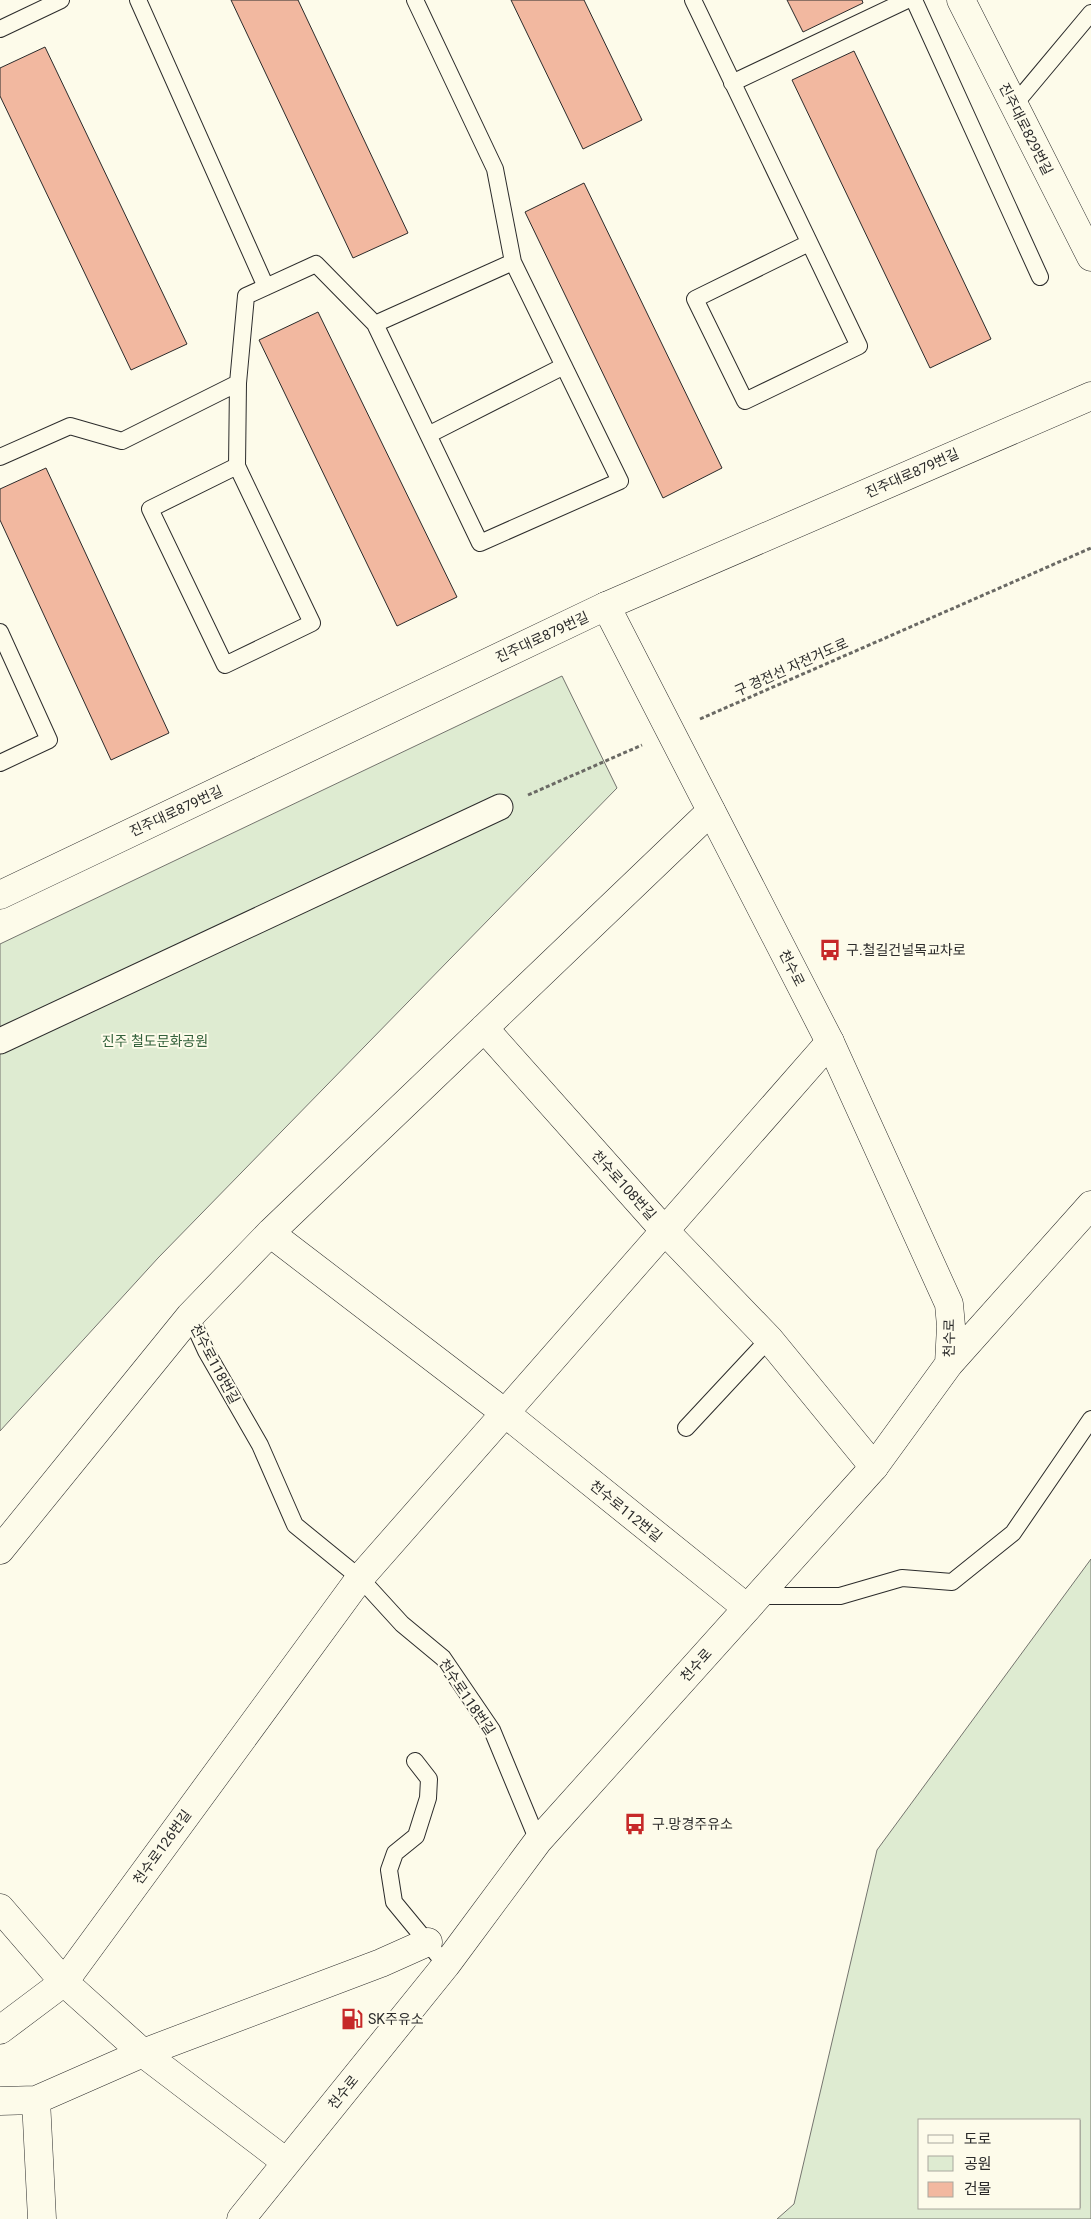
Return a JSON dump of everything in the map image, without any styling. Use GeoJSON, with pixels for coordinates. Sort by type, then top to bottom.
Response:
{"type":"FeatureCollection","features":[{"type":"Feature","properties":{"kind":"street","name":"진주대로829번길"},"geometry":{"type":"LineString","coordinates":[[961,0],[1091,258]]}},
{"type":"Feature","properties":{"kind":"street","name":"진주대로879번길"},"geometry":{"type":"LineString","coordinates":[[0,895],[606,606],[1091,396]]}},
{"type":"Feature","properties":{"kind":"street","name":"천수로"},"geometry":{"type":"LineString","coordinates":[[241,2219],[446,1965],[538,1841],[874,1467],[949,1364],[951,1326],[949,1304],[830,1042],[606,606]]}},
{"type":"Feature","properties":{"kind":"street"},"geometry":{"type":"LineString","coordinates":[[0,1041],[500,807]]}},
{"type":"Feature","properties":{"kind":"street"},"geometry":{"type":"LineString","coordinates":[[190,1316],[270,1233],[711,811]]}},
{"type":"Feature","properties":{"kind":"street","name":"천수로108번길"},"geometry":{"type":"LineString","coordinates":[[484,1028],[664,1230],[769,1339],[874,1467]]}},
{"type":"Feature","properties":{"kind":"street"},"geometry":{"type":"LineString","coordinates":[[360,1578],[830,1042]]}},
{"type":"Feature","properties":{"kind":"street"},"geometry":{"type":"LineString","coordinates":[[949,1364],[1091,1205]]}},
{"type":"Feature","properties":{"kind":"street","name":"천수로112번길"},"geometry":{"type":"LineString","coordinates":[[270,1233],[753,1602]]}},
{"type":"Feature","properties":{"kind":"street","name":"천수로118번길"},"geometry":{"type":"LineString","coordinates":[[1,1549],[190,1316]]}},
{"type":"Feature","properties":{"kind":"street","name":"천수로126번길"},"geometry":{"type":"LineString","coordinates":[[0,2030],[64,1982],[360,1578]]}},
{"type":"Feature","properties":{"kind":"street"},"geometry":{"type":"LineString","coordinates":[[0,1908],[64,1982],[143,2053],[286,2162]]}},
{"type":"Feature","properties":{"kind":"street"},"geometry":{"type":"LineString","coordinates":[[0,2100],[36,2100],[143,2053],[381,1963],[428,1942]]}},
{"type":"Feature","properties":{"kind":"street"},"geometry":{"type":"LineString","coordinates":[[36,2100],[42,2219]]}},
{"type":"Feature","properties":{"kind":"lane"},"geometry":{"type":"LineString","coordinates":[[0,29],[61,0]]}},
{"type":"Feature","properties":{"kind":"lane"},"geometry":{"type":"LineString","coordinates":[[138,0],[266,287]]}},
{"type":"Feature","properties":{"kind":"lane"},"geometry":{"type":"LineString","coordinates":[[237,466],[150,509],[224,665],[312,623],[237,466],[238,383],[246,296],[316,264],[375,324],[430,434],[480,543],[620,481],[513,262],[495,169],[415,0]]}},
{"type":"Feature","properties":{"kind":"lane"},"geometry":{"type":"LineString","coordinates":[[693,0],[859,346],[745,401],[695,299],[809,243]]}},
{"type":"Feature","properties":{"kind":"lane"},"geometry":{"type":"LineString","coordinates":[[732,83],[907,0]]}},
{"type":"Feature","properties":{"kind":"lane"},"geometry":{"type":"LineString","coordinates":[[914,0],[1040,277]]}},
{"type":"Feature","properties":{"kind":"lane"},"geometry":{"type":"LineString","coordinates":[[1014,105],[1091,13]]}},
{"type":"Feature","properties":{"kind":"lane"},"geometry":{"type":"LineString","coordinates":[[375,324],[513,262]]}},
{"type":"Feature","properties":{"kind":"lane"},"geometry":{"type":"LineString","coordinates":[[430,434],[564,366]]}},
{"type":"Feature","properties":{"kind":"lane"},"geometry":{"type":"LineString","coordinates":[[0,457],[70,426],[122,441],[238,383]]}},
{"type":"Feature","properties":{"kind":"lane"},"geometry":{"type":"LineString","coordinates":[[0,632],[49,740],[0,763]]}},
{"type":"Feature","properties":{"kind":"lane","name":"천수로118번길"},"geometry":{"type":"LineString","coordinates":[[190,1316],[206,1351],[260,1445],[295,1525],[360,1578],[402,1624],[444,1658],[492,1730],[538,1841]]}},
{"type":"Feature","properties":{"kind":"lane"},"geometry":{"type":"LineString","coordinates":[[686,1428],[769,1339]]}},
{"type":"Feature","properties":{"kind":"lane"},"geometry":{"type":"LineString","coordinates":[[753,1602],[840,1596],[902,1578],[952,1582],[1013,1533],[1091,1419]]}},
{"type":"Feature","properties":{"kind":"lane"},"geometry":{"type":"LineString","coordinates":[[415,1761],[430,1779],[428,1798],[416,1836],[395,1853],[389,1870],[394,1902],[446,1965]]}},
{"type":"Feature","properties":{"kind":"path","name":"구 경전선 자전거도로"},"geometry":{"type":"LineString","coordinates":[[500,807],[1091,548]]}},
{"type":"Feature","properties":{"kind":"green space","name":"진주 철도문화공원"},"geometry":{"type":"Polygon","coordinates":[[[562,676],[617,788],[158,1258],[0,1431],[0,944],[562,676]]]}},
{"type":"Feature","properties":{"kind":"green space"},"geometry":{"type":"Polygon","coordinates":[[[1091,1559],[1091,2219],[777,2219],[794,2204],[877,1850],[1091,1559]]]}},
{"type":"Feature","properties":{"kind":"building"},"geometry":{"type":"Polygon","coordinates":[[[231,0],[298,0],[408,233],[353,258],[231,0]]]}},
{"type":"Feature","properties":{"kind":"building"},"geometry":{"type":"Polygon","coordinates":[[[511,0],[584,0],[642,120],[583,149],[511,0]]]}},
{"type":"Feature","properties":{"kind":"building"},"geometry":{"type":"Polygon","coordinates":[[[787,0],[862,0],[863,3],[803,32],[787,0]]]}},
{"type":"Feature","properties":{"kind":"building"},"geometry":{"type":"Polygon","coordinates":[[[45,47],[187,344],[131,370],[0,96],[0,68],[45,47]]]}},
{"type":"Feature","properties":{"kind":"building"},"geometry":{"type":"Polygon","coordinates":[[[854,51],[991,339],[930,368],[792,80],[854,51]]]}},
{"type":"Feature","properties":{"kind":"building"},"geometry":{"type":"Polygon","coordinates":[[[584,183],[722,468],[663,498],[525,212],[584,183]]]}},
{"type":"Feature","properties":{"kind":"building"},"geometry":{"type":"Polygon","coordinates":[[[318,312],[457,597],[397,626],[259,340],[318,312]]]}},
{"type":"Feature","properties":{"kind":"building"},"geometry":{"type":"Polygon","coordinates":[[[46,468],[169,733],[111,760],[0,520],[0,489],[46,468]]]}},
{"type":"Feature","properties":{"kind":"place","name":"구.철길건널목교차로"},"geometry":{"type":"Point","coordinates":[830,950]}},
{"type":"Feature","properties":{"kind":"place","name":"구.망경주유소"},"geometry":{"type":"Point","coordinates":[635,1824]}},
{"type":"Feature","properties":{"kind":"place","name":"SK주유소"},"geometry":{"type":"Point","coordinates":[352,2019]}}]}
